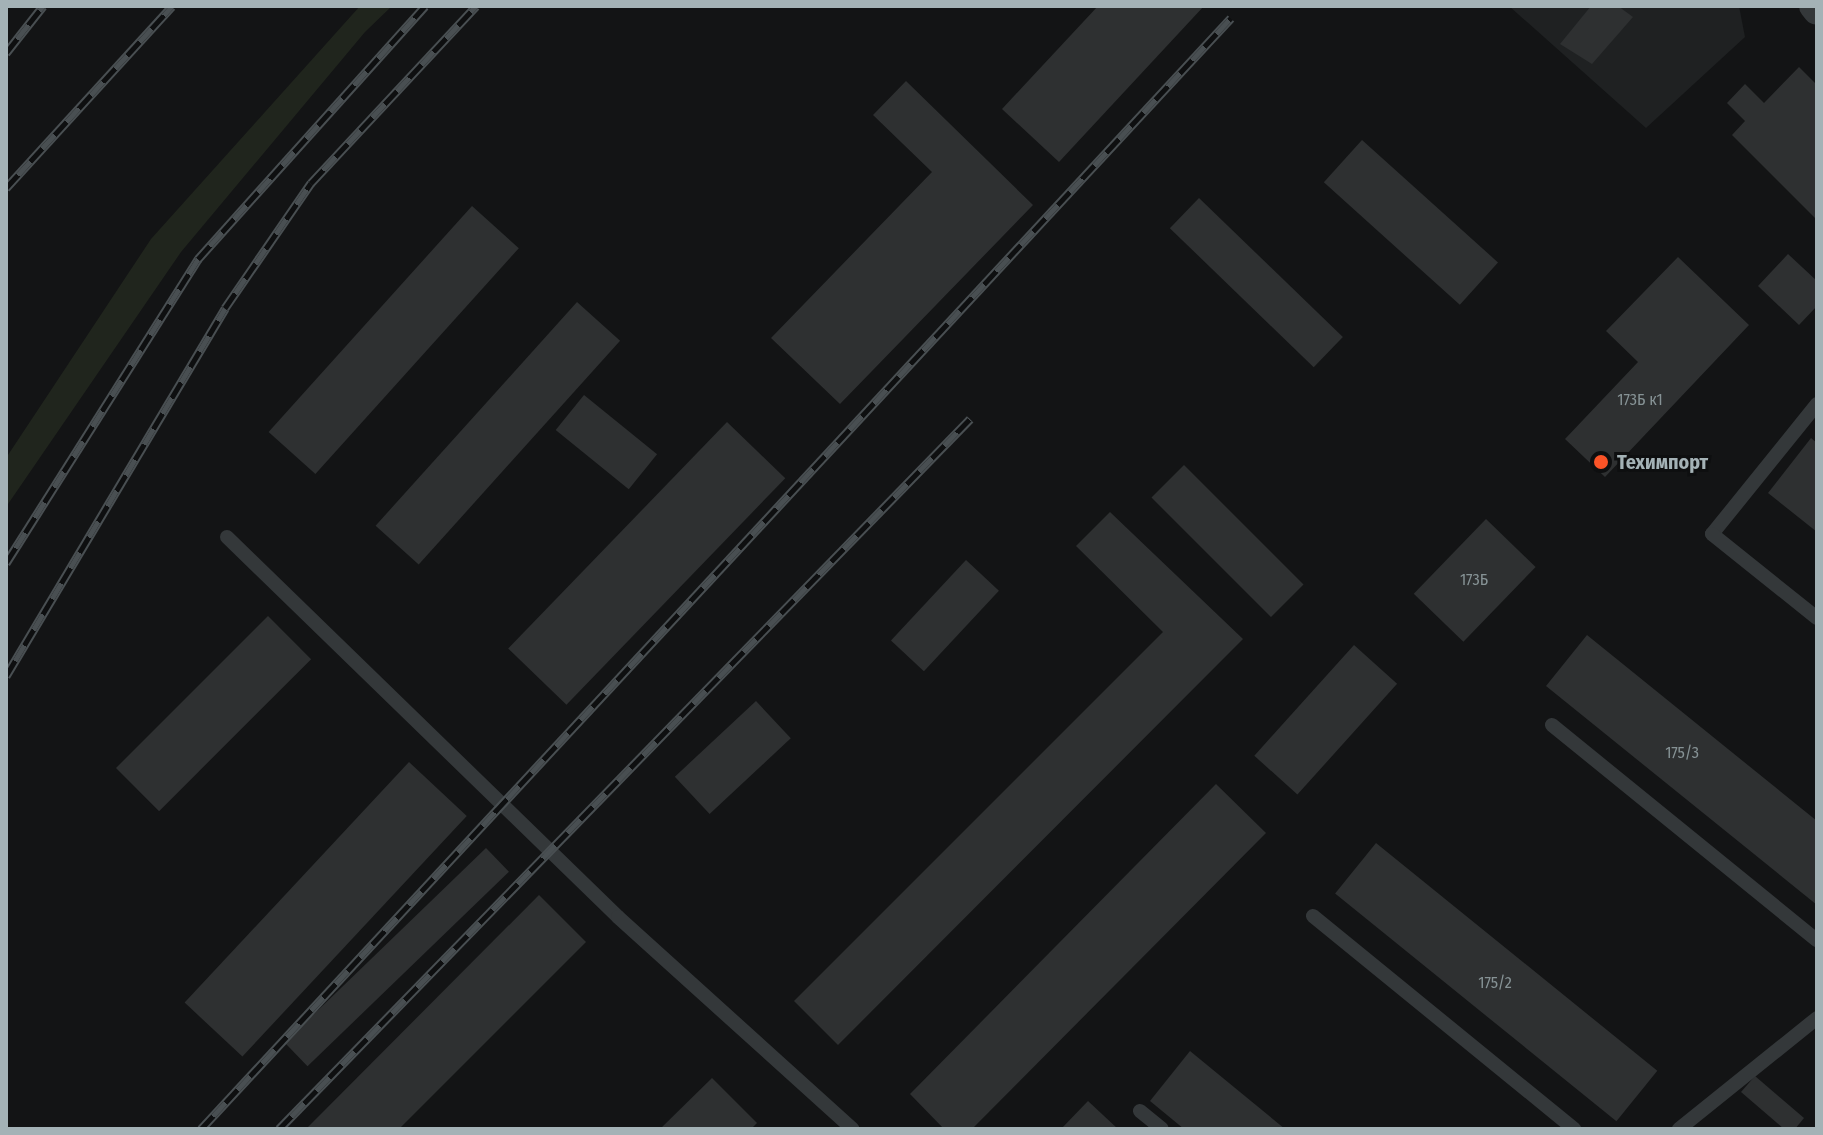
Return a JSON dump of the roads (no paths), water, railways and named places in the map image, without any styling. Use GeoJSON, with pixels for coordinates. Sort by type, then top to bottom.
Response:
{"type":"FeatureCollection","features":[{"type":"Feature","properties":{"kind":"street"},"geometry":{"type":"LineString","coordinates":[[1813,6],[1817,11]]}},
{"type":"Feature","properties":{"kind":"lane"},"geometry":{"type":"LineString","coordinates":[[1817,404],[1712,534],[1817,618]]}},
{"type":"Feature","properties":{"kind":"lane"},"geometry":{"type":"LineString","coordinates":[[227,537],[618,917],[853,1129]]}},
{"type":"Feature","properties":{"kind":"lane"},"geometry":{"type":"LineString","coordinates":[[1552,725],[1817,940]]}},
{"type":"Feature","properties":{"kind":"lane"},"geometry":{"type":"LineString","coordinates":[[1313,916],[1574,1129]]}},
{"type":"Feature","properties":{"kind":"lane"},"geometry":{"type":"LineString","coordinates":[[1679,1129],[1817,1018]]}},
{"type":"Feature","properties":{"kind":"lane"},"geometry":{"type":"LineString","coordinates":[[1140,1111],[1162,1129]]}},
{"type":"Feature","properties":{"kind":"railway"},"geometry":{"type":"LineString","coordinates":[[6,53],[43,6]]}},
{"type":"Feature","properties":{"kind":"railway"},"geometry":{"type":"LineString","coordinates":[[6,188],[172,6]]}},
{"type":"Feature","properties":{"kind":"railway"},"geometry":{"type":"LineString","coordinates":[[6,563],[198,259],[425,6]]}},
{"type":"Feature","properties":{"kind":"railway"},"geometry":{"type":"LineString","coordinates":[[6,676],[225,308],[311,183],[476,6]]}},
{"type":"Feature","properties":{"kind":"railway"},"geometry":{"type":"LineString","coordinates":[[201,1129],[1231,18]]}},
{"type":"Feature","properties":{"kind":"railway"},"geometry":{"type":"LineString","coordinates":[[279,1129],[970,419]]}},
{"type":"Feature","properties":{"kind":"place","name":"Техимпорт"},"geometry":{"type":"Point","coordinates":[1601,462]}}]}
